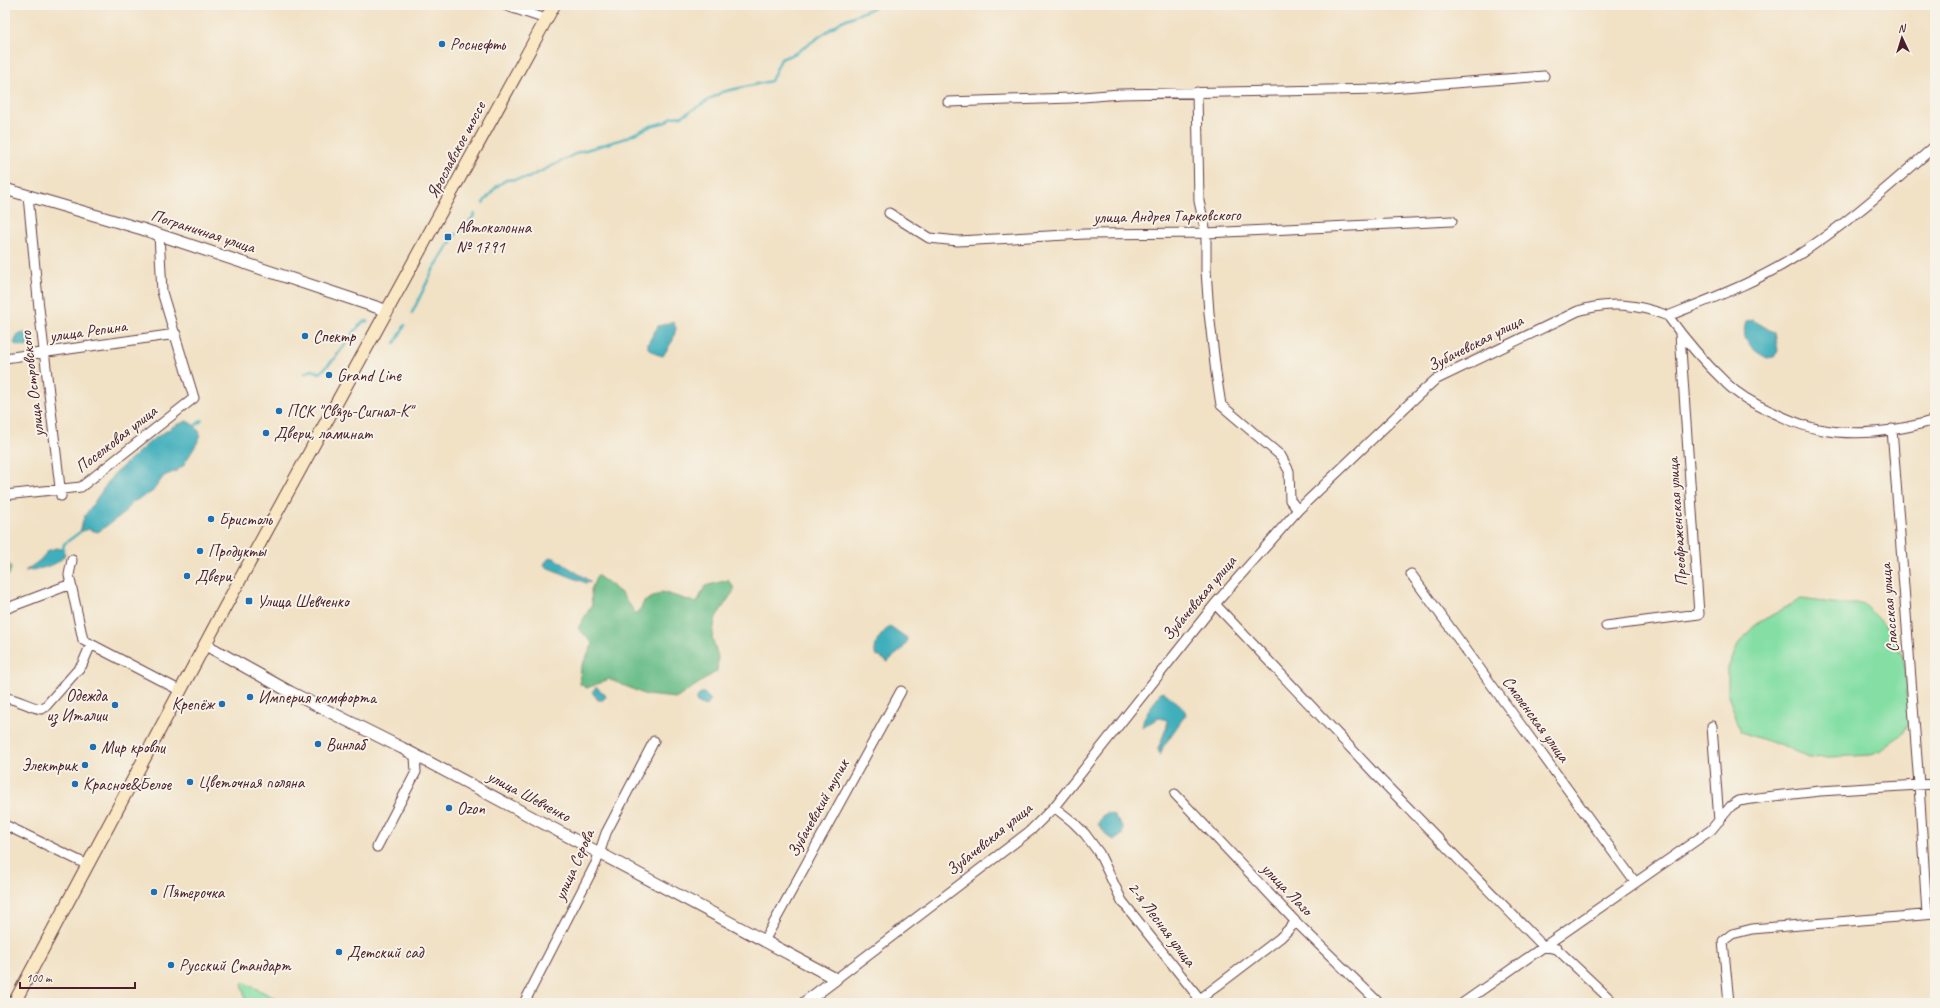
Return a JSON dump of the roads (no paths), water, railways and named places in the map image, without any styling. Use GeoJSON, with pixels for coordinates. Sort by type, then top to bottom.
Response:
{"type":"FeatureCollection","features":[{"type":"Feature","properties":{"kind":"main road","name":"Ярославское шоссе"},"geometry":{"type":"LineString","coordinates":[[14,1003],[181,691],[554,5]]}},
{"type":"Feature","properties":{"kind":"street"},"geometry":{"type":"LineString","coordinates":[[504,5],[546,19]]}},
{"type":"Feature","properties":{"kind":"street"},"geometry":{"type":"LineString","coordinates":[[948,102],[1071,98],[1120,94],[1378,89],[1544,76]]}},
{"type":"Feature","properties":{"kind":"street"},"geometry":{"type":"LineString","coordinates":[[1197,92],[1199,201],[1206,233],[1206,270],[1209,313],[1221,405],[1281,456],[1289,471],[1290,500],[1298,510]]}},
{"type":"Feature","properties":{"kind":"street"},"geometry":{"type":"LineString","coordinates":[[1935,146],[1840,226],[1792,259],[1728,292],[1668,316],[1680,334],[1726,384],[1757,406],[1791,421],[1817,429],[1838,432],[1892,429],[1935,420]]}},
{"type":"Feature","properties":{"kind":"street","name":"Пограничная улица"},"geometry":{"type":"LineString","coordinates":[[5,189],[159,234],[388,311]]}},
{"type":"Feature","properties":{"kind":"street","name":"улица Островского"},"geometry":{"type":"LineString","coordinates":[[28,196],[44,353],[61,493]]}},
{"type":"Feature","properties":{"kind":"street","name":"улица Андрея Тарковского"},"geometry":{"type":"LineString","coordinates":[[889,213],[929,238],[958,241],[1085,234],[1206,233],[1452,221]]}},
{"type":"Feature","properties":{"kind":"street"},"geometry":{"type":"LineString","coordinates":[[159,234],[162,292],[176,334]]}},
{"type":"Feature","properties":{"kind":"street","name":"Зубачевская улица"},"geometry":{"type":"LineString","coordinates":[[804,1003],[1030,831],[1054,807],[1215,604],[1298,510],[1435,380],[1455,369],[1578,311],[1590,307],[1619,304],[1647,308],[1668,316]]}},
{"type":"Feature","properties":{"kind":"street","name":"улица Репина"},"geometry":{"type":"LineString","coordinates":[[5,358],[176,334]]}},
{"type":"Feature","properties":{"kind":"street","name":"Поселковая улица"},"geometry":{"type":"LineString","coordinates":[[5,495],[61,493],[81,487],[194,398],[176,334]]}},
{"type":"Feature","properties":{"kind":"street","name":"Преображенская улица"},"geometry":{"type":"LineString","coordinates":[[1606,626],[1699,614],[1680,334]]}},
{"type":"Feature","properties":{"kind":"street","name":"Спасская улица"},"geometry":{"type":"LineString","coordinates":[[1892,429],[1919,785],[1931,914]]}},
{"type":"Feature","properties":{"kind":"street"},"geometry":{"type":"LineString","coordinates":[[72,560],[69,575],[83,640],[181,691]]}},
{"type":"Feature","properties":{"kind":"street","name":"Смоленская улица"},"geometry":{"type":"LineString","coordinates":[[1411,574],[1635,882]]}},
{"type":"Feature","properties":{"kind":"street"},"geometry":{"type":"LineString","coordinates":[[5,609],[71,584]]}},
{"type":"Feature","properties":{"kind":"street"},"geometry":{"type":"LineString","coordinates":[[1215,604],[1367,766],[1543,946],[1557,949],[1614,1003]]}},
{"type":"Feature","properties":{"kind":"street"},"geometry":{"type":"LineString","coordinates":[[5,698],[13,698],[34,708],[41,709],[45,707],[82,665],[91,644]]}},
{"type":"Feature","properties":{"kind":"street","name":"улица Шевченко"},"geometry":{"type":"LineString","coordinates":[[206,645],[296,695],[416,756],[836,979]]}},
{"type":"Feature","properties":{"kind":"street","name":"Зубачевский тупик"},"geometry":{"type":"LineString","coordinates":[[764,941],[901,691]]}},
{"type":"Feature","properties":{"kind":"street"},"geometry":{"type":"LineString","coordinates":[[1712,726],[1719,821]]}},
{"type":"Feature","properties":{"kind":"street","name":"улица Серова"},"geometry":{"type":"LineString","coordinates":[[524,1003],[596,863],[606,833],[654,741]]}},
{"type":"Feature","properties":{"kind":"street"},"geometry":{"type":"LineString","coordinates":[[377,847],[416,772],[416,756]]}},
{"type":"Feature","properties":{"kind":"street"},"geometry":{"type":"LineString","coordinates":[[1463,1003],[1711,830],[1731,806],[1740,801],[1812,792],[1935,784]]}},
{"type":"Feature","properties":{"kind":"street","name":"улица Лазо"},"geometry":{"type":"LineString","coordinates":[[1175,794],[1296,922],[1379,1003]]}},
{"type":"Feature","properties":{"kind":"street","name":"2-я Лесная улица"},"geometry":{"type":"LineString","coordinates":[[1054,807],[1085,834],[1099,853],[1122,901],[1202,1001]]}},
{"type":"Feature","properties":{"kind":"street"},"geometry":{"type":"LineString","coordinates":[[5,826],[88,865]]}},
{"type":"Feature","properties":{"kind":"street"},"geometry":{"type":"LineString","coordinates":[[1729,1003],[1723,942],[1732,934],[1752,928],[1931,914]]}},
{"type":"Feature","properties":{"kind":"street"},"geometry":{"type":"LineString","coordinates":[[1202,1001],[1280,938],[1296,922]]}},
{"type":"Feature","properties":{"kind":"water"},"geometry":{"type":"Polygon","coordinates":[[[1753,320],[1775,333],[1778,351],[1774,357],[1767,358],[1748,344],[1744,334],[1746,321],[1753,320]]]}},
{"type":"Feature","properties":{"kind":"water"},"geometry":{"type":"Polygon","coordinates":[[[673,322],[676,328],[673,340],[663,356],[656,354],[648,348],[648,343],[658,326],[673,322]]]}},
{"type":"Feature","properties":{"kind":"water"},"geometry":{"type":"Polygon","coordinates":[[[26,333],[34,335],[33,343],[25,347],[14,343],[18,334],[26,333]]]}},
{"type":"Feature","properties":{"kind":"water"},"geometry":{"type":"Polygon","coordinates":[[[187,421],[195,426],[200,433],[199,440],[183,466],[164,476],[152,492],[131,503],[124,513],[98,532],[88,529],[80,532],[84,517],[113,475],[152,440],[174,426],[187,421]]]}},
{"type":"Feature","properties":{"kind":"water"},"geometry":{"type":"Polygon","coordinates":[[[57,548],[62,549],[65,554],[58,562],[48,567],[25,571],[39,561],[49,550],[57,548]]]}},
{"type":"Feature","properties":{"kind":"water"},"geometry":{"type":"Polygon","coordinates":[[[550,557],[554,558],[591,582],[586,583],[546,567],[544,564],[550,557]]]}},
{"type":"Feature","properties":{"kind":"water"},"geometry":{"type":"Polygon","coordinates":[[[890,626],[907,638],[905,646],[888,662],[875,654],[875,650],[879,638],[890,626]]]}},
{"type":"Feature","properties":{"kind":"water"},"geometry":{"type":"Polygon","coordinates":[[[596,687],[605,694],[606,697],[603,700],[598,700],[592,692],[596,687]]]}},
{"type":"Feature","properties":{"kind":"water"},"geometry":{"type":"Polygon","coordinates":[[[1164,692],[1183,707],[1186,714],[1163,747],[1160,756],[1158,749],[1167,726],[1167,720],[1159,718],[1142,727],[1144,718],[1160,693],[1164,692]]]}},
{"type":"Feature","properties":{"kind":"water"},"geometry":{"type":"Polygon","coordinates":[[[701,693],[704,693],[711,700],[705,706],[697,702],[696,699],[701,693]]]}},
{"type":"Feature","properties":{"kind":"water"},"geometry":{"type":"Polygon","coordinates":[[[1107,813],[1113,815],[1123,828],[1122,835],[1115,840],[1108,837],[1098,824],[1102,816],[1107,813]]]}},
{"type":"Feature","properties":{"kind":"waterway"},"geometry":{"type":"LineString","coordinates":[[483,203],[496,187],[506,180],[528,178],[579,152],[623,139],[651,126],[666,122],[672,117],[682,116],[722,92],[771,81],[781,59],[796,53],[842,21],[880,5]]}},
{"type":"Feature","properties":{"kind":"waterway"},"geometry":{"type":"LineString","coordinates":[[412,313],[433,270],[455,235],[464,229],[475,214]]}},
{"type":"Feature","properties":{"kind":"waterway"},"geometry":{"type":"LineString","coordinates":[[305,373],[312,370],[320,373],[334,359],[359,326],[363,322],[368,321]]}},
{"type":"Feature","properties":{"kind":"waterway"},"geometry":{"type":"LineString","coordinates":[[395,343],[405,325]]}},
{"type":"Feature","properties":{"kind":"waterway"},"geometry":{"type":"LineString","coordinates":[[195,426],[202,420]]}},
{"type":"Feature","properties":{"kind":"waterway"},"geometry":{"type":"LineString","coordinates":[[63,550],[64,544],[80,532]]}},
{"type":"Feature","properties":{"kind":"place","name":"Роснефть"},"geometry":{"type":"Point","coordinates":[442,44]}},
{"type":"Feature","properties":{"kind":"place","name":"Автоколонна № 1791"},"geometry":{"type":"Point","coordinates":[448,237]}},
{"type":"Feature","properties":{"kind":"place","name":"Спектр"},"geometry":{"type":"Point","coordinates":[305,336]}},
{"type":"Feature","properties":{"kind":"place","name":"Grand Line"},"geometry":{"type":"Point","coordinates":[329,375]}},
{"type":"Feature","properties":{"kind":"place","name":"ПСК \"Связь-Сигнал-К\""},"geometry":{"type":"Point","coordinates":[279,411]}},
{"type":"Feature","properties":{"kind":"place","name":"Двери, ламинат"},"geometry":{"type":"Point","coordinates":[266,433]}},
{"type":"Feature","properties":{"kind":"place","name":"Бристоль"},"geometry":{"type":"Point","coordinates":[211,519]}},
{"type":"Feature","properties":{"kind":"place","name":"Продукты"},"geometry":{"type":"Point","coordinates":[200,551]}},
{"type":"Feature","properties":{"kind":"place","name":"Двери"},"geometry":{"type":"Point","coordinates":[187,576]}},
{"type":"Feature","properties":{"kind":"place","name":"Улица Шевченко"},"geometry":{"type":"Point","coordinates":[249,601]}},
{"type":"Feature","properties":{"kind":"place","name":"Империя комфорта"},"geometry":{"type":"Point","coordinates":[250,697]}},
{"type":"Feature","properties":{"kind":"place","name":"Крепёж"},"geometry":{"type":"Point","coordinates":[222,704]}},
{"type":"Feature","properties":{"kind":"place","name":"Одежда из Италии"},"geometry":{"type":"Point","coordinates":[115,705]}},
{"type":"Feature","properties":{"kind":"place","name":"Винлаб"},"geometry":{"type":"Point","coordinates":[318,744]}},
{"type":"Feature","properties":{"kind":"place","name":"Мир кровли"},"geometry":{"type":"Point","coordinates":[93,747]}},
{"type":"Feature","properties":{"kind":"place","name":"Электрик"},"geometry":{"type":"Point","coordinates":[85,765]}},
{"type":"Feature","properties":{"kind":"place","name":"Цветочная поляна"},"geometry":{"type":"Point","coordinates":[190,782]}},
{"type":"Feature","properties":{"kind":"place","name":"Красное&Белое"},"geometry":{"type":"Point","coordinates":[75,784]}},
{"type":"Feature","properties":{"kind":"place","name":"Ozon"},"geometry":{"type":"Point","coordinates":[449,808]}},
{"type":"Feature","properties":{"kind":"place","name":"Пятерочка"},"geometry":{"type":"Point","coordinates":[154,892]}},
{"type":"Feature","properties":{"kind":"place","name":"Детский сад"},"geometry":{"type":"Point","coordinates":[339,952]}},
{"type":"Feature","properties":{"kind":"place","name":"Русский Стандарт"},"geometry":{"type":"Point","coordinates":[171,965]}}]}
